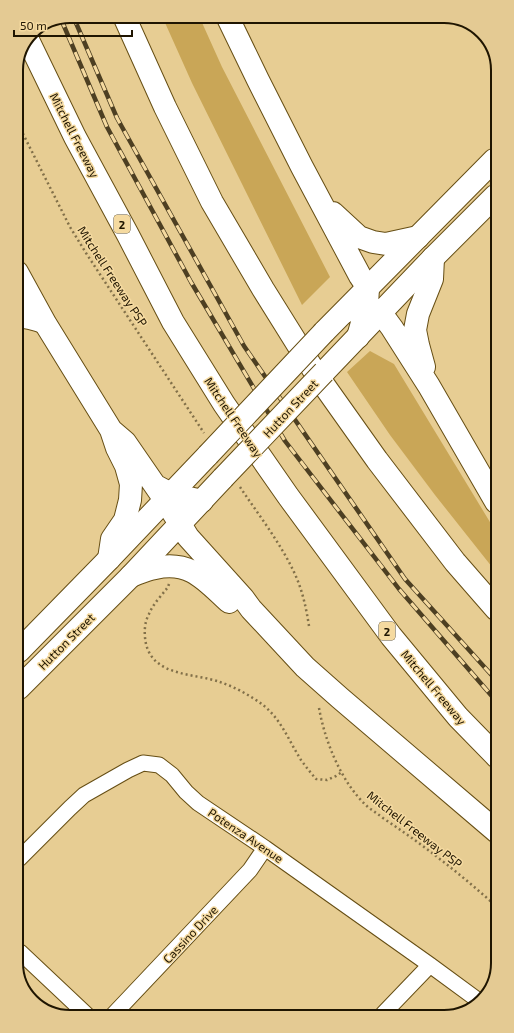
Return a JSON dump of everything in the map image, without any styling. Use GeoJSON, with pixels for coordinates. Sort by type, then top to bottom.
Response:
{"type":"FeatureCollection","features":[{"type":"Feature","properties":{"kind":"main road"},"geometry":{"type":"LineString","coordinates":[[127,23],[165,107],[212,202],[263,289],[316,374],[377,460],[455,562],[491,603]]}},
{"type":"Feature","properties":{"kind":"main road"},"geometry":{"type":"LineString","coordinates":[[230,23],[261,87],[320,202],[375,301],[429,386],[491,493]]}},
{"type":"Feature","properties":{"kind":"main road","name":"Mitchell Freeway"},"geometry":{"type":"LineString","coordinates":[[30,45],[75,137],[128,235],[172,322],[224,404],[288,496],[391,636],[458,717],[491,751]]}},
{"type":"Feature","properties":{"kind":"main road"},"geometry":{"type":"LineString","coordinates":[[375,301],[418,237],[491,163]]}},
{"type":"Feature","properties":{"kind":"main road"},"geometry":{"type":"LineString","coordinates":[[23,647],[109,559],[171,491],[207,445],[324,332],[345,312],[358,304],[375,301],[433,258],[491,200]]}},
{"type":"Feature","properties":{"kind":"main road"},"geometry":{"type":"LineString","coordinates":[[320,202],[359,237],[373,242],[386,244],[418,237]]}},
{"type":"Feature","properties":{"kind":"main road"},"geometry":{"type":"LineString","coordinates":[[429,386],[418,345],[416,330],[418,314],[432,279],[433,258]]}},
{"type":"Feature","properties":{"kind":"main road"},"geometry":{"type":"LineString","coordinates":[[23,283],[45,323],[111,430],[117,448],[126,466],[131,484],[130,500],[125,520],[112,539],[109,559]]}},
{"type":"Feature","properties":{"kind":"main road","name":"Hutton Street"},"geometry":{"type":"LineString","coordinates":[[23,684],[131,576],[202,501],[231,482],[338,357],[358,338],[375,301]]}},
{"type":"Feature","properties":{"kind":"main road"},"geometry":{"type":"LineString","coordinates":[[111,430],[125,442],[171,491],[180,524],[188,537],[243,598],[251,610],[306,667],[340,698],[491,827]]}},
{"type":"Feature","properties":{"kind":"main road"},"geometry":{"type":"LineString","coordinates":[[171,491],[202,501]]}},
{"type":"Feature","properties":{"kind":"main road"},"geometry":{"type":"LineString","coordinates":[[131,576],[154,568],[171,566],[188,569],[200,575],[234,606],[251,610]]}},
{"type":"Feature","properties":{"kind":"street"},"geometry":{"type":"LineString","coordinates":[[23,317],[45,323]]}},
{"type":"Feature","properties":{"kind":"street","name":"Potenza Avenue"},"geometry":{"type":"LineString","coordinates":[[23,856],[70,808],[84,796],[128,770],[143,763],[159,765],[172,775],[186,792],[198,803],[265,848],[475,998]]}},
{"type":"Feature","properties":{"kind":"street","name":"Cassino Drive"},"geometry":{"type":"LineString","coordinates":[[118,1010],[250,870],[265,848]]}},
{"type":"Feature","properties":{"kind":"street"},"geometry":{"type":"LineString","coordinates":[[23,955],[82,1010]]}},
{"type":"Feature","properties":{"kind":"street"},"geometry":{"type":"LineString","coordinates":[[387,1010],[430,965]]}},
{"type":"Feature","properties":{"kind":"path","name":"Mitchell Freeway PSP"},"geometry":{"type":"LineString","coordinates":[[23,134],[74,233],[207,445]]}},
{"type":"Feature","properties":{"kind":"path"},"geometry":{"type":"LineString","coordinates":[[231,482],[284,552],[294,571],[301,591],[309,626]]}},
{"type":"Feature","properties":{"kind":"path"},"geometry":{"type":"LineString","coordinates":[[170,581],[168,587],[148,614],[145,626],[147,648],[160,665],[171,670],[220,682],[242,692],[263,706],[280,724],[302,761],[316,779],[327,780],[342,772]]}},
{"type":"Feature","properties":{"kind":"path","name":"Mitchell Freeway PSP"},"geometry":{"type":"LineString","coordinates":[[319,708],[327,742],[335,759],[349,785],[368,807],[461,875],[491,902]]}},
{"type":"Feature","properties":{"kind":"shaded area"},"geometry":{"type":"Polygon","coordinates":[[[165,23],[202,23],[222,67],[330,277],[302,305],[192,83],[165,23]]]}},
{"type":"Feature","properties":{"kind":"shaded area"},"geometry":{"type":"Polygon","coordinates":[[[370,351],[394,364],[491,524],[491,566],[390,435],[347,372],[370,351]]]}},
{"type":"Feature","properties":{"kind":"railway"},"geometry":{"type":"LineString","coordinates":[[76,23],[117,118],[244,346],[405,579],[491,674]]}},
{"type":"Feature","properties":{"kind":"railway"},"geometry":{"type":"LineString","coordinates":[[63,24],[107,127],[191,282],[285,441],[399,589],[491,695]]}}]}
